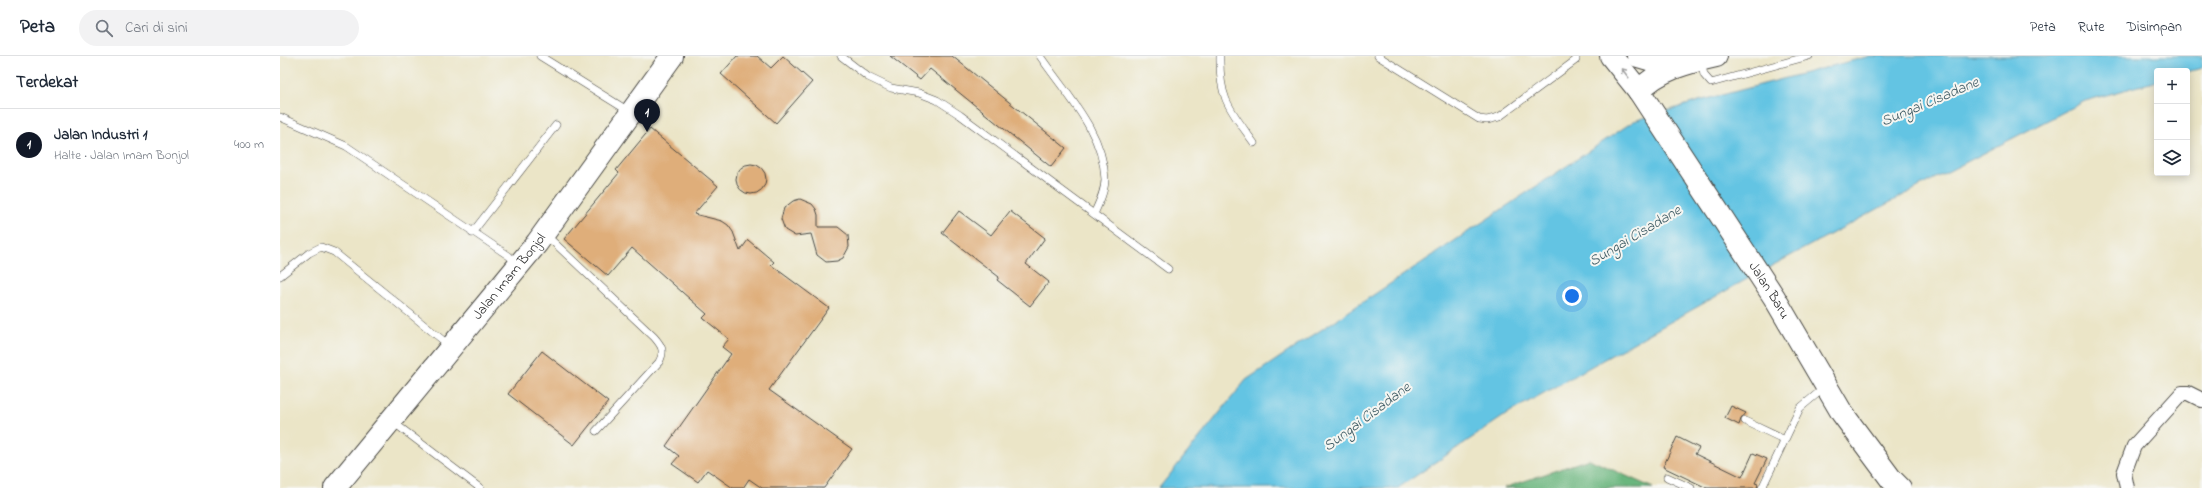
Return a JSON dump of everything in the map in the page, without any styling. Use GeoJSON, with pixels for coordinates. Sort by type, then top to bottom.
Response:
{"type":"FeatureCollection","features":[{"type":"Feature","properties":{"kind":"main road","name":"Jalan Imam Bonjol"},"geometry":{"type":"LineString","coordinates":[[335,488],[391,421],[450,346],[519,266],[632,113],[672,56]]}},
{"type":"Feature","properties":{"kind":"main road","name":"Jalan Baru"},"geometry":{"type":"LineString","coordinates":[[1611,56],[1642,95],[1774,297],[1846,419],[1891,480],[1900,488]]}},
{"type":"Feature","properties":{"kind":"main road"},"geometry":{"type":"LineString","coordinates":[[1638,56],[1655,61],[1701,59]]}},
{"type":"Feature","properties":{"kind":"main road"},"geometry":{"type":"LineString","coordinates":[[1642,95],[1654,78],[1701,59]]}},
{"type":"Feature","properties":{"kind":"street"},"geometry":{"type":"LineString","coordinates":[[2127,488],[2124,473],[2134,446],[2182,393],[2188,393],[2202,400]]}},
{"type":"Feature","properties":{"kind":"lane"},"geometry":{"type":"LineString","coordinates":[[540,56],[632,113]]}},
{"type":"Feature","properties":{"kind":"lane"},"geometry":{"type":"LineString","coordinates":[[841,56],[868,77],[891,88],[918,93],[937,100],[1168,269]]}},
{"type":"Feature","properties":{"kind":"lane"},"geometry":{"type":"LineString","coordinates":[[1040,56],[1094,133],[1100,149],[1105,180],[1102,196],[1094,214]]}},
{"type":"Feature","properties":{"kind":"lane"},"geometry":{"type":"LineString","coordinates":[[1220,56],[1223,92],[1227,106],[1254,143]]}},
{"type":"Feature","properties":{"kind":"lane"},"geometry":{"type":"LineString","coordinates":[[1378,56],[1479,120],[1487,120],[1499,117],[1576,60],[1576,56]]}},
{"type":"Feature","properties":{"kind":"lane"},"geometry":{"type":"LineString","coordinates":[[1701,59],[1704,75],[1712,83],[1809,56]]}},
{"type":"Feature","properties":{"kind":"lane"},"geometry":{"type":"LineString","coordinates":[[280,118],[346,146],[472,233],[509,256],[519,266]]}},
{"type":"Feature","properties":{"kind":"lane"},"geometry":{"type":"LineString","coordinates":[[472,233],[556,125]]}},
{"type":"Feature","properties":{"kind":"lane"},"geometry":{"type":"LineString","coordinates":[[544,233],[654,337],[663,350],[663,355],[659,362],[596,432]]}},
{"type":"Feature","properties":{"kind":"lane"},"geometry":{"type":"LineString","coordinates":[[280,276],[309,253],[321,247],[334,252],[450,346]]}},
{"type":"Feature","properties":{"kind":"lane"},"geometry":{"type":"LineString","coordinates":[[1762,488],[1800,408],[1826,387]]}},
{"type":"Feature","properties":{"kind":"lane"},"geometry":{"type":"LineString","coordinates":[[391,421],[480,488]]}},
{"type":"Feature","properties":{"kind":"lane"},"geometry":{"type":"LineString","coordinates":[[1745,421],[1785,440]]}},
{"type":"Feature","properties":{"kind":"lane"},"geometry":{"type":"LineString","coordinates":[[1667,477],[1691,488]]}},
{"type":"Feature","properties":{"kind":"green space"},"geometry":{"type":"Polygon","coordinates":[[[1589,459],[1653,488],[1504,488],[1589,459]]]}},
{"type":"Feature","properties":{"kind":"water","name":"Sungai Cisadane"},"geometry":{"type":"Polygon","coordinates":[[[1870,56],[2202,56],[2202,68],[2190,71],[2190,68],[2154,68],[2154,82],[2085,101],[1926,183],[1738,284],[1510,412],[1398,488],[1159,488],[1246,380],[1634,121],[1699,101],[1870,56]]]}},
{"type":"Feature","properties":{"kind":"building"},"geometry":{"type":"Polygon","coordinates":[[[737,56],[757,56],[771,68],[783,56],[812,82],[776,123],[721,74],[737,56]]]}},
{"type":"Feature","properties":{"kind":"building"},"geometry":{"type":"Polygon","coordinates":[[[890,56],[952,56],[1066,148],[1051,167],[930,69],[920,80],[890,56]]]}},
{"type":"Feature","properties":{"kind":"building"},"geometry":{"type":"Polygon","coordinates":[[[650,129],[718,186],[694,214],[722,221],[728,225],[733,232],[740,251],[748,240],[774,262],[771,265],[829,308],[769,390],[852,449],[824,488],[762,488],[749,479],[743,488],[733,488],[707,470],[698,482],[672,464],[679,456],[666,446],[731,354],[722,347],[729,339],[703,318],[707,314],[632,248],[608,276],[564,239],[619,173],[616,170],[650,129]]]}},
{"type":"Feature","properties":{"kind":"building"},"geometry":{"type":"Polygon","coordinates":[[[751,164],[762,168],[766,179],[762,190],[751,194],[740,190],[736,179],[740,168],[751,164]]]}},
{"type":"Feature","properties":{"kind":"building"},"geometry":{"type":"Polygon","coordinates":[[[800,199],[812,204],[816,209],[818,215],[818,227],[838,227],[848,235],[849,247],[843,258],[837,261],[826,262],[817,255],[811,234],[795,236],[785,230],[781,219],[784,208],[793,201],[800,199]]]}},
{"type":"Feature","properties":{"kind":"building"},"geometry":{"type":"Polygon","coordinates":[[[959,211],[991,235],[1010,211],[1045,238],[1026,264],[1049,282],[1030,306],[997,280],[999,277],[942,233],[959,211]]]}},
{"type":"Feature","properties":{"kind":"building"},"geometry":{"type":"Polygon","coordinates":[[[542,351],[608,402],[574,445],[508,394],[542,351]]]}},
{"type":"Feature","properties":{"kind":"building"},"geometry":{"type":"Polygon","coordinates":[[[1731,406],[1746,413],[1741,419],[1739,425],[1725,418],[1731,406]]]}},
{"type":"Feature","properties":{"kind":"building"},"geometry":{"type":"Polygon","coordinates":[[[1677,437],[1699,448],[1695,454],[1742,477],[1753,453],[1767,459],[1755,483],[1758,484],[1757,488],[1707,488],[1663,467],[1677,437]]]}},
{"type":"Feature","properties":{"kind":"place","name":"Jalan Industri 1"},"geometry":{"type":"Point","coordinates":[647,132]}}]}
